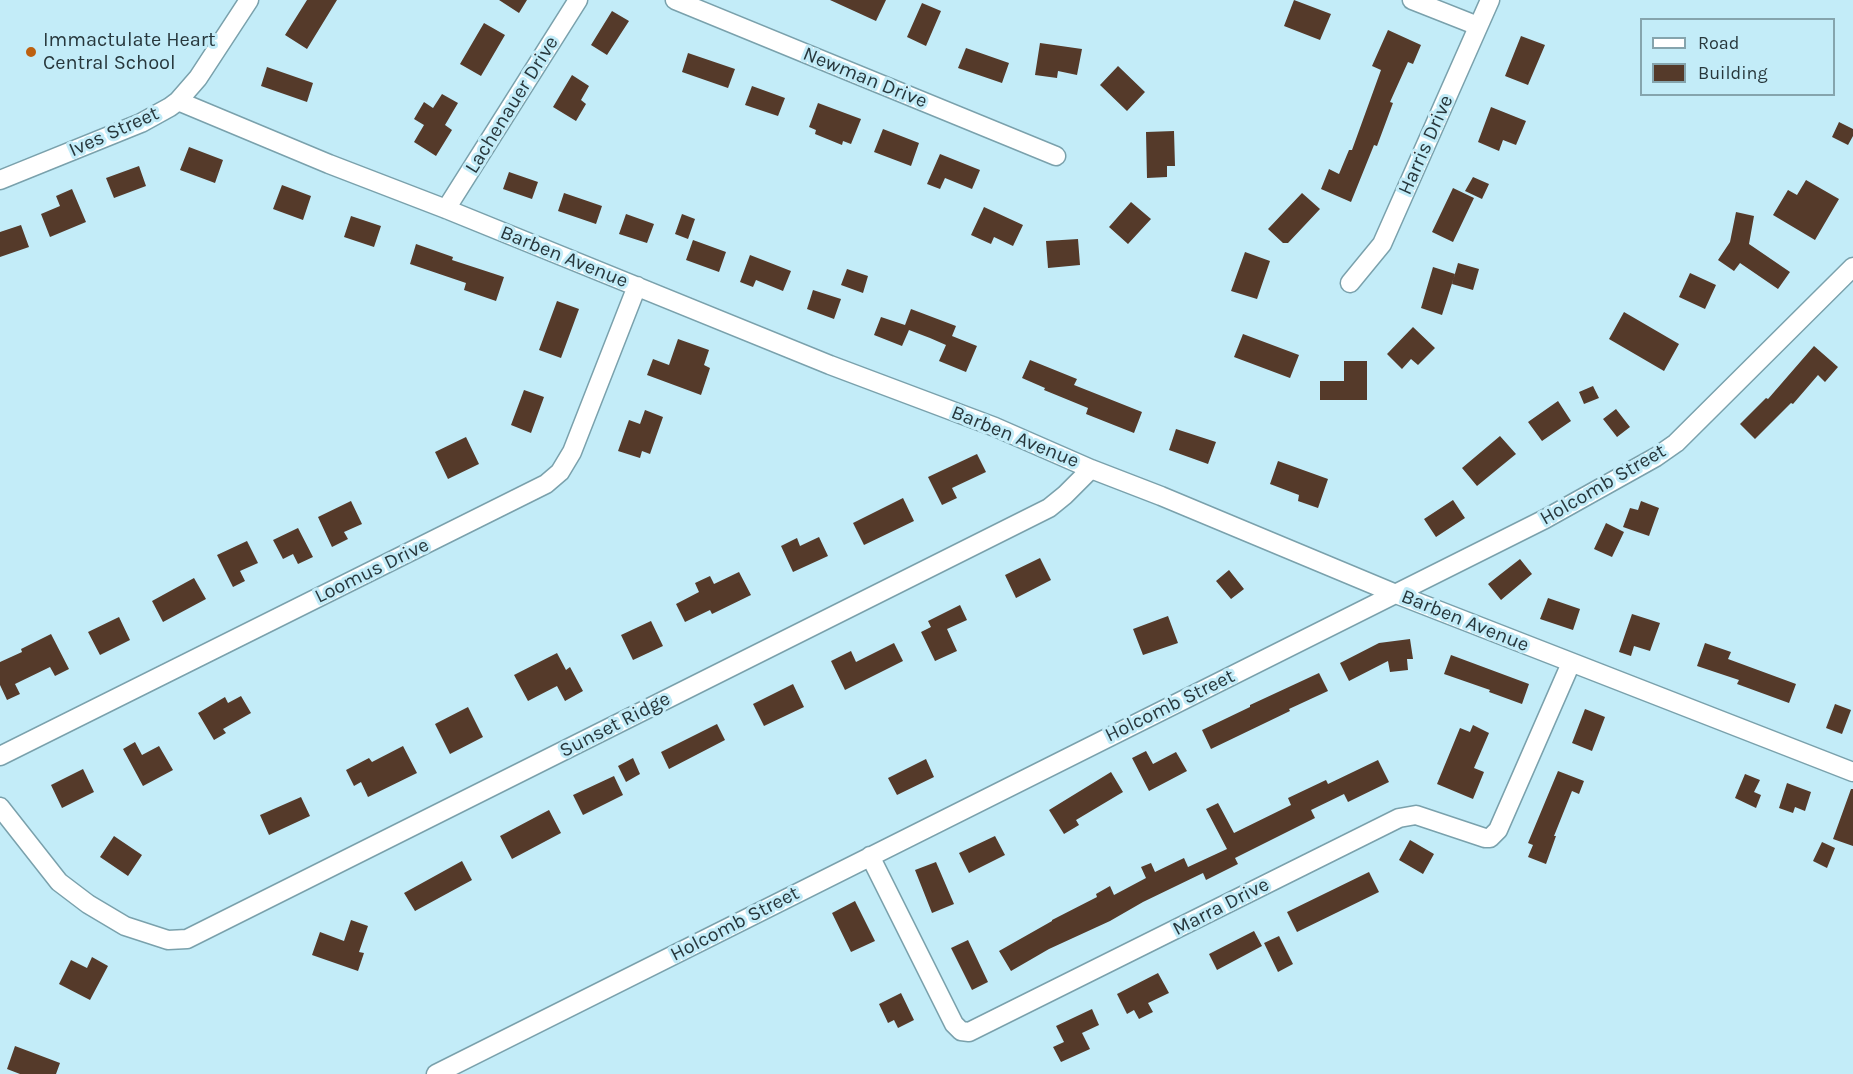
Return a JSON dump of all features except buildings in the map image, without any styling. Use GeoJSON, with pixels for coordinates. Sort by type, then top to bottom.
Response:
{"type":"FeatureCollection","features":[{"type":"Feature","properties":{"kind":"street","name":"Ives Street"},"geometry":{"type":"LineString","coordinates":[[0,180],[141,123],[178,101],[198,78],[249,0]]}},
{"type":"Feature","properties":{"kind":"street","name":"Lachenauer Drive"},"geometry":{"type":"LineString","coordinates":[[446,209],[578,0]]}},
{"type":"Feature","properties":{"kind":"street","name":"Newman Drive"},"geometry":{"type":"LineString","coordinates":[[675,0],[1056,156]]}},
{"type":"Feature","properties":{"kind":"street"},"geometry":{"type":"LineString","coordinates":[[1412,0],[1478,26]]}},
{"type":"Feature","properties":{"kind":"street","name":"Harris Drive"},"geometry":{"type":"LineString","coordinates":[[1350,283],[1382,244],[1490,0]]}},
{"type":"Feature","properties":{"kind":"street","name":"Barben Avenue"},"geometry":{"type":"LineString","coordinates":[[178,101],[830,365],[995,427],[1091,469],[1396,594],[1853,772]]}},
{"type":"Feature","properties":{"kind":"street","name":"Holcomb Street"},"geometry":{"type":"LineString","coordinates":[[436,1074],[1545,519],[1656,457],[1676,443],[1853,267]]}},
{"type":"Feature","properties":{"kind":"street","name":"Loomus Drive"},"geometry":{"type":"LineString","coordinates":[[0,756],[546,484],[560,472],[572,452],[637,286]]}},
{"type":"Feature","properties":{"kind":"street","name":"Sunset Ridge"},"geometry":{"type":"LineString","coordinates":[[0,807],[59,882],[88,904],[125,926],[168,940],[187,939],[1049,508],[1091,469]]}},
{"type":"Feature","properties":{"kind":"street","name":"Marra Drive"},"geometry":{"type":"LineString","coordinates":[[870,856],[954,1024],[961,1031],[969,1032],[1399,818],[1416,816],[1490,838],[1498,830],[1571,663]]}},
{"type":"Feature","properties":{"kind":"place","name":"Immactulate Heart Central School"},"geometry":{"type":"Point","coordinates":[31,52]}}]}
